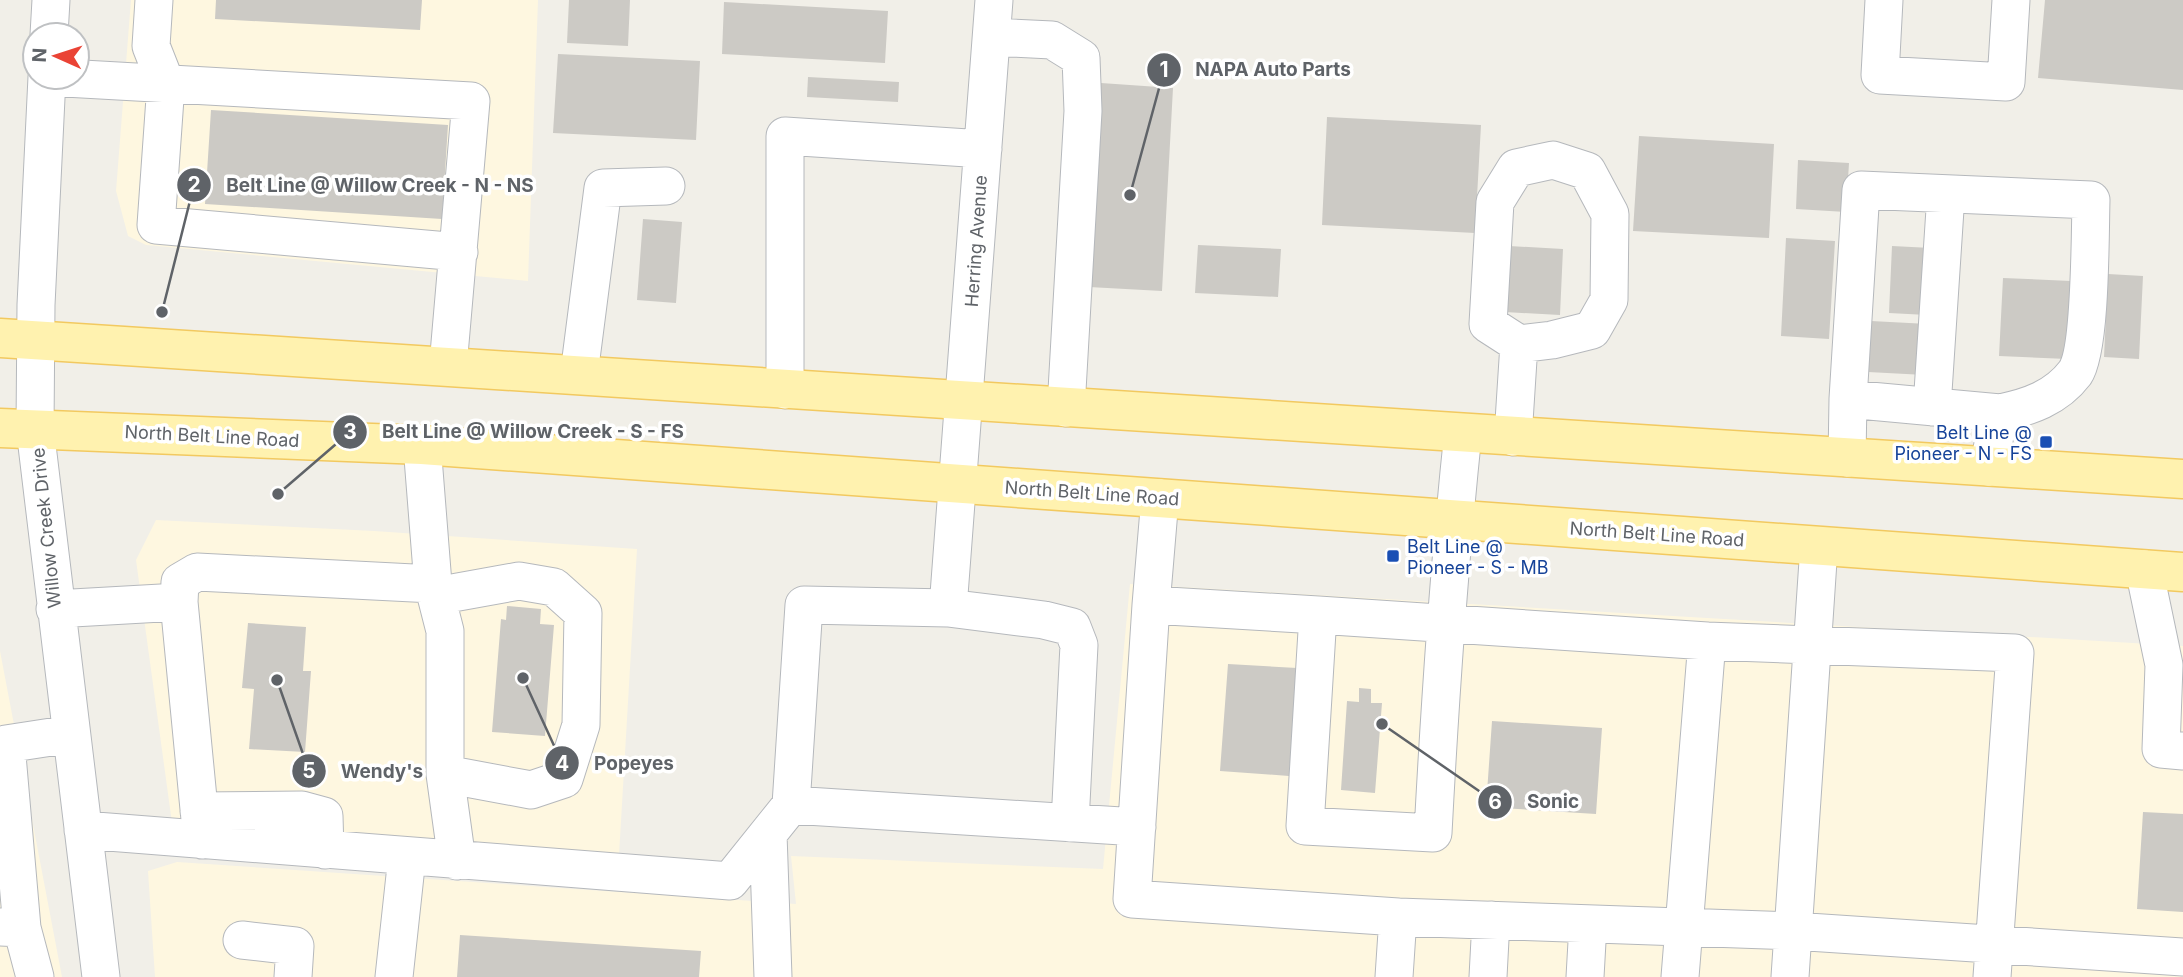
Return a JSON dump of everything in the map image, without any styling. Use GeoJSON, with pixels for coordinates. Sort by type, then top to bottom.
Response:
{"type":"FeatureCollection","features":[{"type":"Feature","properties":{"kind":"main road"},"geometry":{"type":"LineString","coordinates":[[18,339],[2183,479]]}},
{"type":"Feature","properties":{"kind":"main road","name":"North Belt Line Road"},"geometry":{"type":"LineString","coordinates":[[18,428],[422,445],[2173,571]]}},
{"type":"Feature","properties":{"kind":"street"},"geometry":{"type":"LineString","coordinates":[[50,21],[51,0]]}},
{"type":"Feature","properties":{"kind":"street"},"geometry":{"type":"LineString","coordinates":[[154,0],[151,46],[166,84],[156,225],[459,252]]}},
{"type":"Feature","properties":{"kind":"street","name":"Herring Avenue"},"geometry":{"type":"LineString","coordinates":[[948,608],[994,0]]}},
{"type":"Feature","properties":{"kind":"street"},"geometry":{"type":"LineString","coordinates":[[1884,0],[1880,75],[2006,82],[2011,0]]}},
{"type":"Feature","properties":{"kind":"street"},"geometry":{"type":"LineString","coordinates":[[992,37],[1052,40],[1081,58],[1082,124],[1066,408]]}},
{"type":"Feature","properties":{"kind":"street"},"geometry":{"type":"LineString","coordinates":[[91,80],[471,101],[448,366]]}},
{"type":"Feature","properties":{"kind":"street","name":"Willow Creek Drive"},"geometry":{"type":"LineString","coordinates":[[45,91],[18,339],[18,428],[55,609],[101,977]]}},
{"type":"Feature","properties":{"kind":"street"},"geometry":{"type":"LineString","coordinates":[[785,390],[785,136],[984,149]]}},
{"type":"Feature","properties":{"kind":"street"},"geometry":{"type":"LineString","coordinates":[[1553,160],[1587,171],[1610,214],[1609,300],[1592,330],[1552,340],[1519,344],[1488,324],[1495,202],[1516,168],[1553,160]]}},
{"type":"Feature","properties":{"kind":"street"},"geometry":{"type":"LineString","coordinates":[[579,374],[603,188],[666,186]]}},
{"type":"Feature","properties":{"kind":"street"},"geometry":{"type":"LineString","coordinates":[[1847,458],[1848,399],[1861,190],[2091,200],[2086,334],[2076,371],[2056,392],[2030,407],[2000,413],[1848,399]]}},
{"type":"Feature","properties":{"kind":"street"},"geometry":{"type":"LineString","coordinates":[[1932,407],[1946,194]]}},
{"type":"Feature","properties":{"kind":"street"},"geometry":{"type":"LineString","coordinates":[[1513,437],[1519,344]]}},
{"type":"Feature","properties":{"kind":"street"},"geometry":{"type":"LineString","coordinates":[[1989,467],[2000,413]]}},
{"type":"Feature","properties":{"kind":"street"},"geometry":{"type":"LineString","coordinates":[[1318,615],[1305,826],[1433,833],[1454,519],[1463,433]]}},
{"type":"Feature","properties":{"kind":"street"},"geometry":{"type":"LineString","coordinates":[[422,445],[435,590],[445,631],[445,774],[457,861]]}},
{"type":"Feature","properties":{"kind":"street"},"geometry":{"type":"LineString","coordinates":[[1160,498],[1132,899],[1398,917],[1793,931],[1993,961],[2183,957]]}},
{"type":"Feature","properties":{"kind":"street"},"geometry":{"type":"LineString","coordinates":[[1790,977],[1819,546]]}},
{"type":"Feature","properties":{"kind":"street"},"geometry":{"type":"LineString","coordinates":[[2173,571],[2164,665],[2161,749],[2183,751]]}},
{"type":"Feature","properties":{"kind":"street"},"geometry":{"type":"LineString","coordinates":[[201,825],[179,602],[180,582],[197,572],[435,590],[519,581],[554,587],[583,613],[580,725],[564,779],[531,790],[445,774]]}},
{"type":"Feature","properties":{"kind":"street"},"geometry":{"type":"LineString","coordinates":[[55,609],[179,602]]}},
{"type":"Feature","properties":{"kind":"street"},"geometry":{"type":"LineString","coordinates":[[83,830],[201,825],[325,850],[730,881],[791,805],[804,605],[948,608],[1044,620],[1072,627],[1079,645],[1070,823]]}},
{"type":"Feature","properties":{"kind":"street"},"geometry":{"type":"LineString","coordinates":[[1151,605],[1707,641],[2015,653],[1993,961]]}},
{"type":"Feature","properties":{"kind":"street"},"geometry":{"type":"LineString","coordinates":[[1680,977],[1707,641]]}},
{"type":"Feature","properties":{"kind":"street"},"geometry":{"type":"LineString","coordinates":[[35,977],[11,928],[2,738],[71,734]]}},
{"type":"Feature","properties":{"kind":"street"},"geometry":{"type":"LineString","coordinates":[[791,805],[1137,827]]}},
{"type":"Feature","properties":{"kind":"street"},"geometry":{"type":"LineString","coordinates":[[768,834],[773,977]]}},
{"type":"Feature","properties":{"kind":"street"},"geometry":{"type":"LineString","coordinates":[[394,977],[407,857]]}},
{"type":"Feature","properties":{"kind":"street"},"geometry":{"type":"LineString","coordinates":[[1394,977],[1398,917]]}},
{"type":"Feature","properties":{"kind":"street"},"geometry":{"type":"LineString","coordinates":[[1488,977],[1491,920]]}},
{"type":"Feature","properties":{"kind":"street"},"geometry":{"type":"LineString","coordinates":[[1585,977],[1588,924]]}},
{"type":"Feature","properties":{"kind":"street"},"geometry":{"type":"LineString","coordinates":[[242,940],[295,946],[293,977]]}},
{"type":"Feature","properties":{"kind":"shaded area"},"geometry":{"type":"Polygon","coordinates":[[[131,0],[538,0],[528,281],[146,245],[128,236],[116,191],[131,0]]]}},
{"type":"Feature","properties":{"kind":"shaded area"},"geometry":{"type":"Polygon","coordinates":[[[156,520],[374,531],[637,549],[619,855],[172,823],[136,560],[156,520]]]}},
{"type":"Feature","properties":{"kind":"shaded area"},"geometry":{"type":"Polygon","coordinates":[[[1130,584],[2183,646],[2183,977],[155,977],[148,871],[177,862],[796,904],[791,856],[1103,869],[1130,584]]]}},
{"type":"Feature","properties":{"kind":"shaded area"},"geometry":{"type":"Polygon","coordinates":[[[0,651],[62,977],[0,977],[0,651]]]}},
{"type":"Feature","properties":{"kind":"building"},"geometry":{"type":"Polygon","coordinates":[[[216,0],[422,0],[420,30],[215,19],[216,0]]]}},
{"type":"Feature","properties":{"kind":"building"},"geometry":{"type":"Polygon","coordinates":[[[569,0],[630,0],[628,46],[567,43],[569,0]]]}},
{"type":"Feature","properties":{"kind":"building"},"geometry":{"type":"Polygon","coordinates":[[[2045,0],[2183,0],[2183,90],[2038,78],[2045,0]]]}},
{"type":"Feature","properties":{"kind":"building"},"geometry":{"type":"Polygon","coordinates":[[[724,2],[888,11],[885,63],[722,54],[724,2]]]}},
{"type":"Feature","properties":{"kind":"building"},"geometry":{"type":"Polygon","coordinates":[[[558,54],[700,61],[696,140],[553,133],[558,54]]]}},
{"type":"Feature","properties":{"kind":"building"},"geometry":{"type":"Polygon","coordinates":[[[808,77],[899,82],[898,102],[807,97],[808,77]]]}},
{"type":"Feature","properties":{"kind":"building"},"geometry":{"type":"Polygon","coordinates":[[[1101,83],[1173,88],[1162,291],[1089,287],[1101,83]]]}},
{"type":"Feature","properties":{"kind":"building"},"geometry":{"type":"Polygon","coordinates":[[[211,110],[448,125],[442,219],[205,204],[211,110]]]}},
{"type":"Feature","properties":{"kind":"building"},"geometry":{"type":"Polygon","coordinates":[[[1327,117],[1481,125],[1475,233],[1322,225],[1327,117]]]}},
{"type":"Feature","properties":{"kind":"building"},"geometry":{"type":"Polygon","coordinates":[[[1639,136],[1774,144],[1769,238],[1633,231],[1639,136]]]}},
{"type":"Feature","properties":{"kind":"building"},"geometry":{"type":"Polygon","coordinates":[[[1798,160],[1849,163],[1846,212],[1796,209],[1798,160]]]}},
{"type":"Feature","properties":{"kind":"building"},"geometry":{"type":"Polygon","coordinates":[[[643,219],[682,222],[676,303],[637,300],[643,219]]]}},
{"type":"Feature","properties":{"kind":"building"},"geometry":{"type":"Polygon","coordinates":[[[1786,238],[1835,241],[1829,339],[1781,336],[1786,238]]]}},
{"type":"Feature","properties":{"kind":"building"},"geometry":{"type":"Polygon","coordinates":[[[1198,245],[1281,249],[1278,297],[1195,293],[1198,245]]]}},
{"type":"Feature","properties":{"kind":"building"},"geometry":{"type":"Polygon","coordinates":[[[1509,246],[1563,249],[1560,315],[1505,312],[1509,246]]]}},
{"type":"Feature","properties":{"kind":"building"},"geometry":{"type":"Polygon","coordinates":[[[1892,246],[1931,248],[1927,315],[1889,313],[1892,246]]]}},
{"type":"Feature","properties":{"kind":"building"},"geometry":{"type":"Polygon","coordinates":[[[2108,274],[2143,276],[2139,359],[2104,357],[2108,274]]]}},
{"type":"Feature","properties":{"kind":"building"},"geometry":{"type":"Polygon","coordinates":[[[2003,278],[2071,281],[2067,359],[1999,356],[2003,278]]]}},
{"type":"Feature","properties":{"kind":"building"},"geometry":{"type":"Polygon","coordinates":[[[1871,321],[1928,324],[1925,375],[1868,372],[1871,321]]]}},
{"type":"Feature","properties":{"kind":"building"},"geometry":{"type":"Polygon","coordinates":[[[507,606],[541,609],[540,624],[554,625],[545,736],[492,732],[501,619],[506,620],[507,606]]]}},
{"type":"Feature","properties":{"kind":"building"},"geometry":{"type":"Polygon","coordinates":[[[248,623],[306,627],[303,671],[311,671],[305,752],[249,749],[254,689],[242,688],[248,623]]]}},
{"type":"Feature","properties":{"kind":"building"},"geometry":{"type":"Polygon","coordinates":[[[1228,664],[1297,668],[1289,776],[1220,771],[1228,664]]]}},
{"type":"Feature","properties":{"kind":"building"},"geometry":{"type":"Polygon","coordinates":[[[1359,688],[1371,689],[1371,703],[1382,703],[1375,793],[1341,790],[1347,701],[1359,702],[1359,688]]]}},
{"type":"Feature","properties":{"kind":"building"},"geometry":{"type":"Polygon","coordinates":[[[1492,721],[1602,728],[1596,814],[1486,807],[1492,721]]]}},
{"type":"Feature","properties":{"kind":"building"},"geometry":{"type":"Polygon","coordinates":[[[2143,812],[2183,814],[2183,912],[2137,909],[2143,812]]]}},
{"type":"Feature","properties":{"kind":"building"},"geometry":{"type":"Polygon","coordinates":[[[460,935],[701,951],[699,977],[457,977],[460,935]]]}},
{"type":"Feature","properties":{"kind":"place","name":"NAPA Auto Parts"},"geometry":{"type":"Point","coordinates":[1130,195]}},
{"type":"Feature","properties":{"kind":"place","name":"Belt Line @ Willow Creek - N - NS"},"geometry":{"type":"Point","coordinates":[162,312]}},
{"type":"Feature","properties":{"kind":"place","name":"Belt Line @ Pioneer - N - FS"},"geometry":{"type":"Point","coordinates":[2046,442]}},
{"type":"Feature","properties":{"kind":"place","name":"Belt Line @ Willow Creek - S - FS"},"geometry":{"type":"Point","coordinates":[278,494]}},
{"type":"Feature","properties":{"kind":"place","name":"Belt Line @ Pioneer - S - MB"},"geometry":{"type":"Point","coordinates":[1393,556]}},
{"type":"Feature","properties":{"kind":"place","name":"Popeyes"},"geometry":{"type":"Point","coordinates":[523,678]}},
{"type":"Feature","properties":{"kind":"place","name":"Wendy's"},"geometry":{"type":"Point","coordinates":[277,680]}},
{"type":"Feature","properties":{"kind":"place","name":"Sonic"},"geometry":{"type":"Point","coordinates":[1382,724]}}]}
